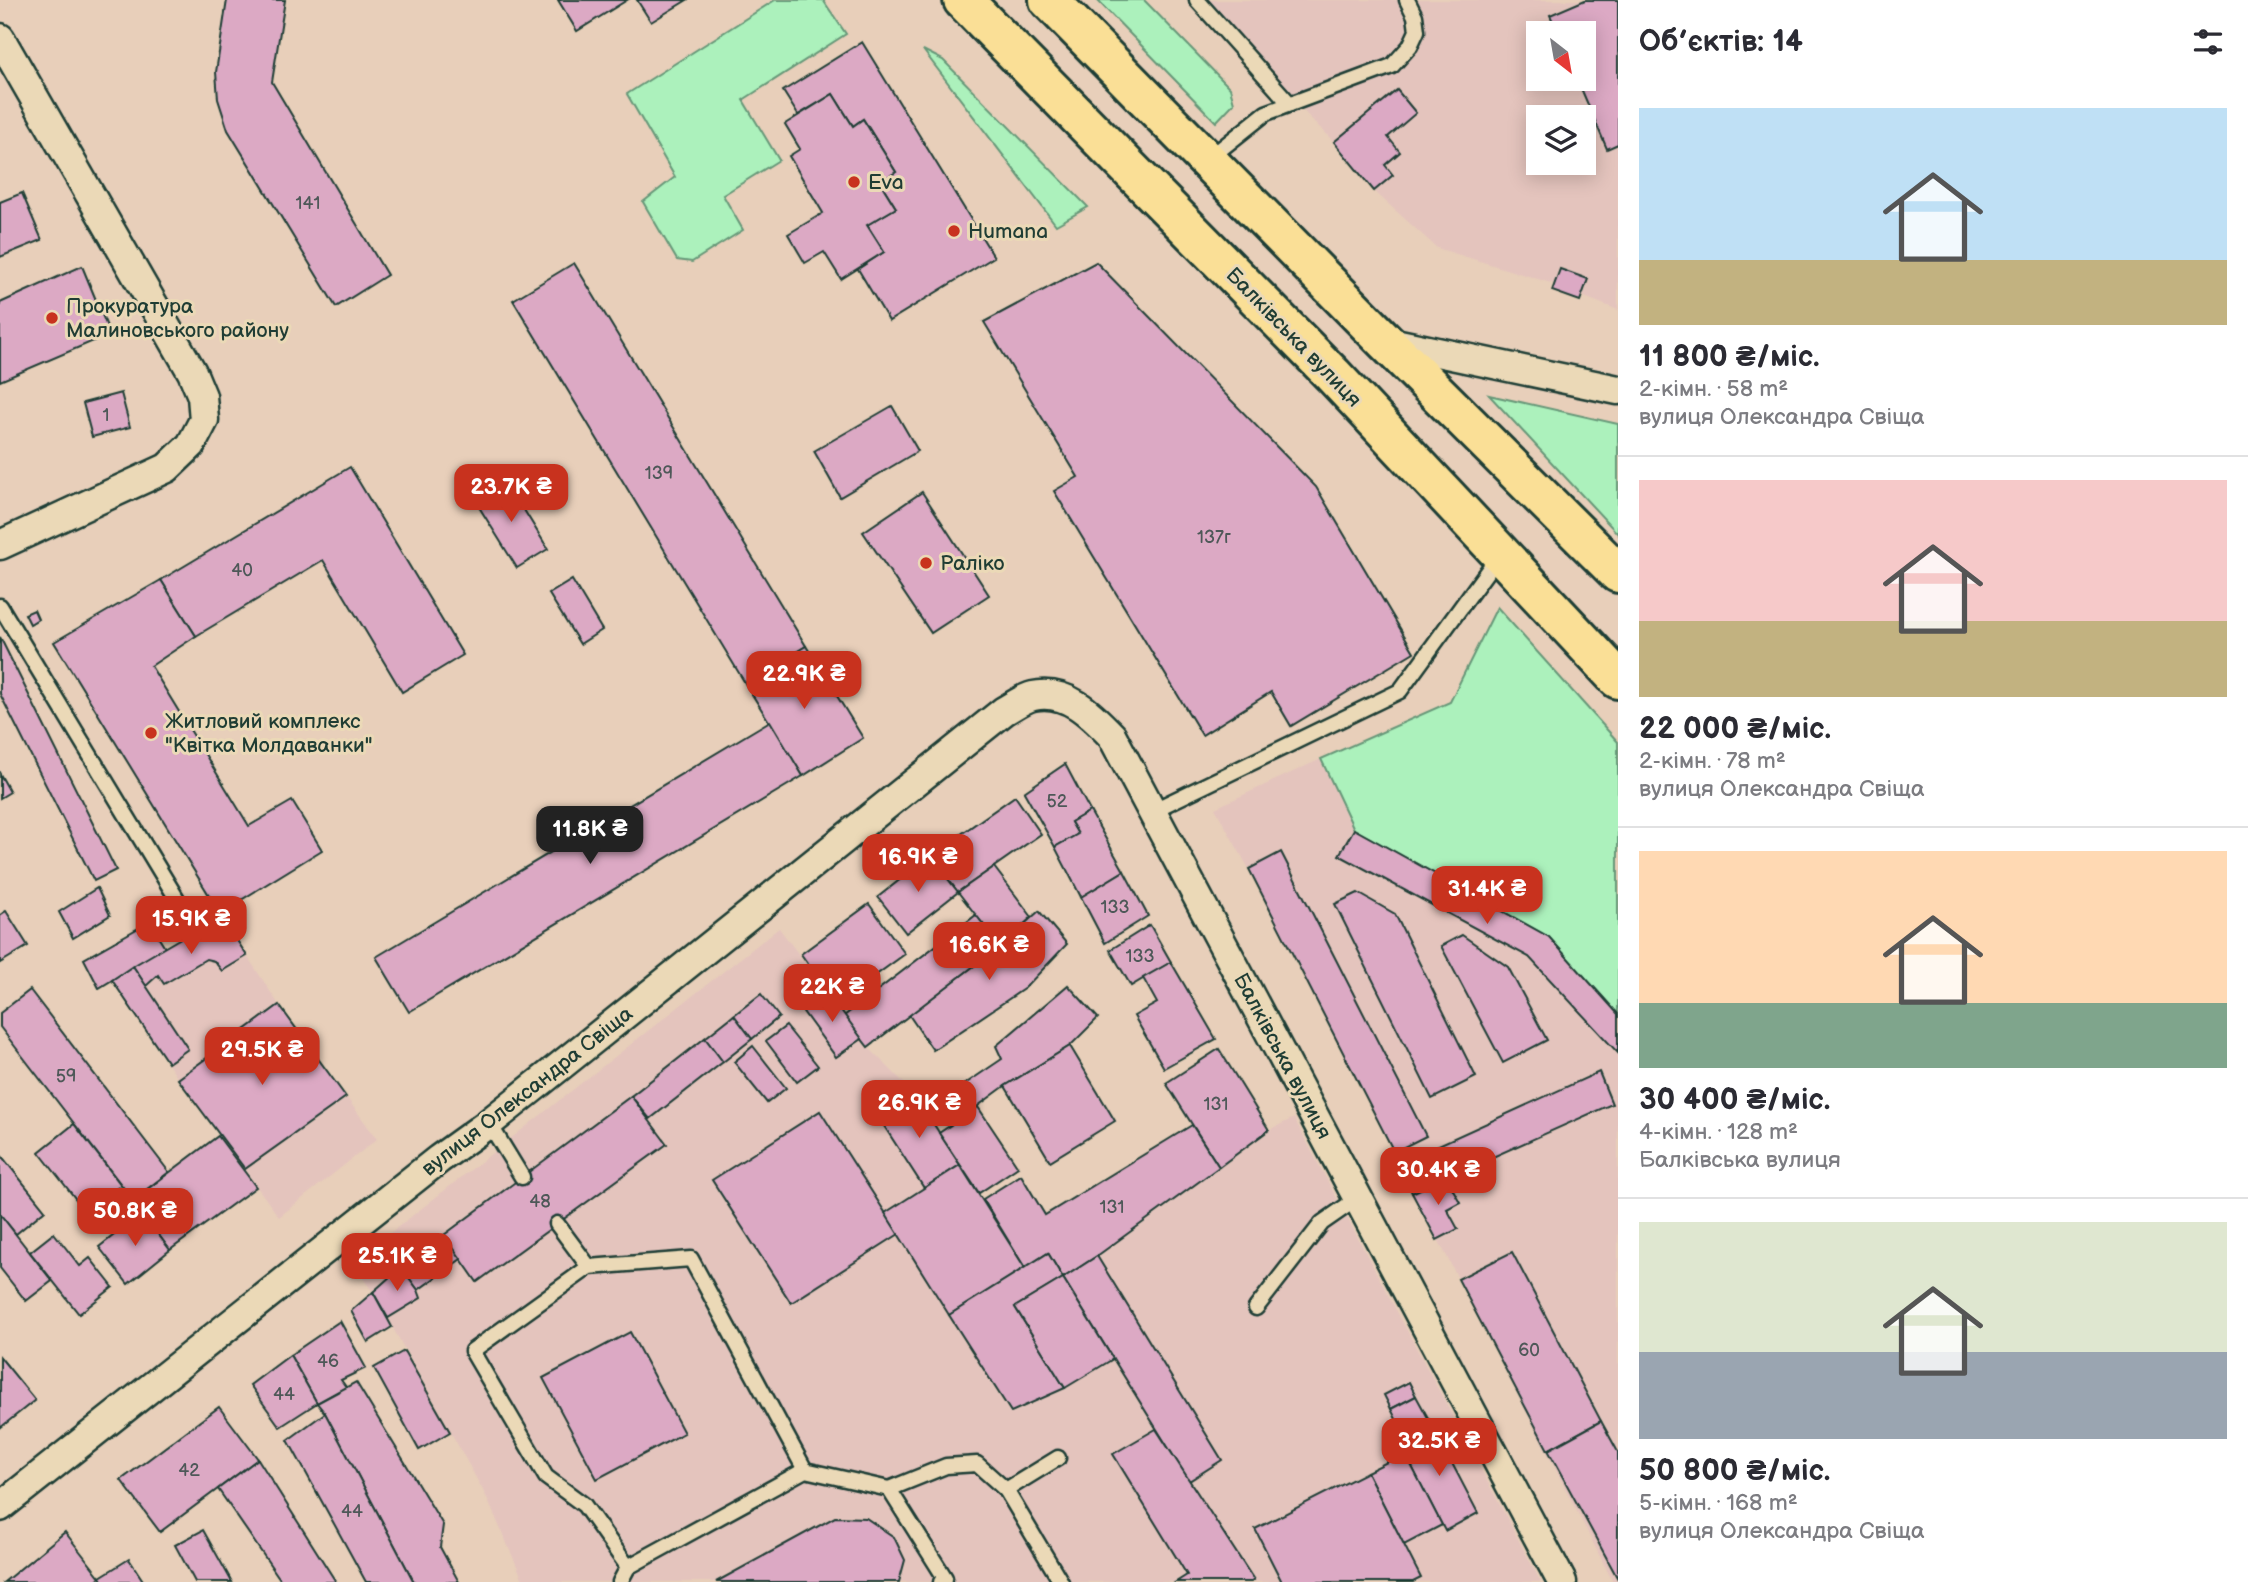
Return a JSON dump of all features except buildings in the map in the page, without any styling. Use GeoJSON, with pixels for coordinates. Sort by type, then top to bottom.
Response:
{"type":"FeatureCollection","features":[{"type":"Feature","properties":{"kind":"main road","name":"Балківська вулиця"},"geometry":{"type":"LineString","coordinates":[[963,0],[1332,375],[1618,679]]}},
{"type":"Feature","properties":{"kind":"main road"},"geometry":{"type":"LineString","coordinates":[[1049,0],[1618,573]]}},
{"type":"Feature","properties":{"kind":"street"},"geometry":{"type":"LineString","coordinates":[[0,38],[192,372],[202,396],[204,420],[191,445],[167,468],[0,545]]}},
{"type":"Feature","properties":{"kind":"street"},"geometry":{"type":"LineString","coordinates":[[1385,341],[1618,390]]}},
{"type":"Feature","properties":{"kind":"street","name":"вулиця Олександра Свіща"},"geometry":{"type":"LineString","coordinates":[[0,1507],[489,1123],[1004,711],[1033,696],[1062,696]]}},
{"type":"Feature","properties":{"kind":"street","name":"Балківська вулиця"},"geometry":{"type":"LineString","coordinates":[[1062,696],[1088,710],[1112,736],[1562,1582]]}},
{"type":"Feature","properties":{"kind":"lane"},"geometry":{"type":"LineString","coordinates":[[1197,0],[1290,103]]}},
{"type":"Feature","properties":{"kind":"lane"},"geometry":{"type":"LineString","coordinates":[[1207,160],[1266,113],[1392,66],[1410,46],[1417,31],[1415,16],[1407,0]]}},
{"type":"Feature","properties":{"kind":"lane"},"geometry":{"type":"LineString","coordinates":[[1152,811],[1400,691],[1500,553]]}},
{"type":"Feature","properties":{"kind":"lane"},"geometry":{"type":"LineString","coordinates":[[0,606],[177,899]]}},
{"type":"Feature","properties":{"kind":"lane"},"geometry":{"type":"LineString","coordinates":[[489,1123],[522,1177]]}},
{"type":"Feature","properties":{"kind":"lane"},"geometry":{"type":"LineString","coordinates":[[1255,1308],[1322,1223],[1359,1198]]}},
{"type":"Feature","properties":{"kind":"lane"},"geometry":{"type":"LineString","coordinates":[[557,1224],[589,1267]]}},
{"type":"Feature","properties":{"kind":"lane"},"geometry":{"type":"LineString","coordinates":[[628,1567],[584,1505],[546,1477],[472,1351],[589,1267],[691,1259],[805,1470]]}},
{"type":"Feature","properties":{"kind":"lane"},"geometry":{"type":"LineString","coordinates":[[1006,1490],[1058,1458]]}},
{"type":"Feature","properties":{"kind":"lane"},"geometry":{"type":"LineString","coordinates":[[621,1582],[628,1567],[805,1470],[889,1489],[946,1466],[977,1464],[1006,1490],[1062,1582]]}},
{"type":"Feature","properties":{"kind":"lane"},"geometry":{"type":"LineString","coordinates":[[889,1489],[945,1578],[942,1582]]}},
{"type":"Feature","properties":{"kind":"shaded area"},"geometry":{"type":"Polygon","coordinates":[[[1194,0],[1618,0],[1618,310],[1582,296],[1580,301],[1552,291],[1554,284],[1437,248],[1374,191],[1334,142],[1194,0]]]}},
{"type":"Feature","properties":{"kind":"shaded area"},"geometry":{"type":"Polygon","coordinates":[[[1321,759],[1354,829],[1549,937],[1618,1014],[1618,1582],[1613,1582],[1249,869],[1215,808],[1321,759]]]}},
{"type":"Feature","properties":{"kind":"shaded area"},"geometry":{"type":"Polygon","coordinates":[[[229,928],[279,1005],[377,1139],[279,1217],[178,1079],[112,980],[191,932],[214,938],[229,928]]]}},
{"type":"Feature","properties":{"kind":"shaded area"},"geometry":{"type":"Polygon","coordinates":[[[779,928],[868,1047],[913,1092],[1025,1267],[1063,1278],[1269,1130],[1294,1118],[1541,1582],[524,1582],[485,1494],[373,1292],[352,1263],[779,928]]]}},
{"type":"Feature","properties":{"kind":"green space"},"geometry":{"type":"Polygon","coordinates":[[[775,0],[823,0],[846,34],[743,100],[779,160],[723,195],[743,230],[692,262],[677,260],[643,202],[675,177],[627,94],[775,0]]]}},
{"type":"Feature","properties":{"kind":"green space"},"geometry":{"type":"Polygon","coordinates":[[[1097,0],[1144,0],[1230,88],[1234,103],[1216,122],[1097,0]]]}},
{"type":"Feature","properties":{"kind":"green space"},"geometry":{"type":"Polygon","coordinates":[[[923,50],[943,60],[1088,207],[1056,225],[923,50]]]}},
{"type":"Feature","properties":{"kind":"green space"},"geometry":{"type":"Polygon","coordinates":[[[1489,395],[1618,424],[1618,534],[1489,395]]]}},
{"type":"Feature","properties":{"kind":"green space"},"geometry":{"type":"Polygon","coordinates":[[[1497,607],[1618,742],[1618,1014],[1549,937],[1354,829],[1321,759],[1450,702],[1497,607]]]}},
{"type":"Feature","properties":{"kind":"place","name":"Eva"},"geometry":{"type":"Point","coordinates":[854,182]}},
{"type":"Feature","properties":{"kind":"place","name":"Humana"},"geometry":{"type":"Point","coordinates":[954,231]}},
{"type":"Feature","properties":{"kind":"place","name":"Прокуратура Малиновського району"},"geometry":{"type":"Point","coordinates":[52,318]}},
{"type":"Feature","properties":{"kind":"place","name":"Раліко"},"geometry":{"type":"Point","coordinates":[926,563]}},
{"type":"Feature","properties":{"kind":"place","name":"Житловий комплекс \"Квітка Молдаванки\""},"geometry":{"type":"Point","coordinates":[151,733]}}]}
